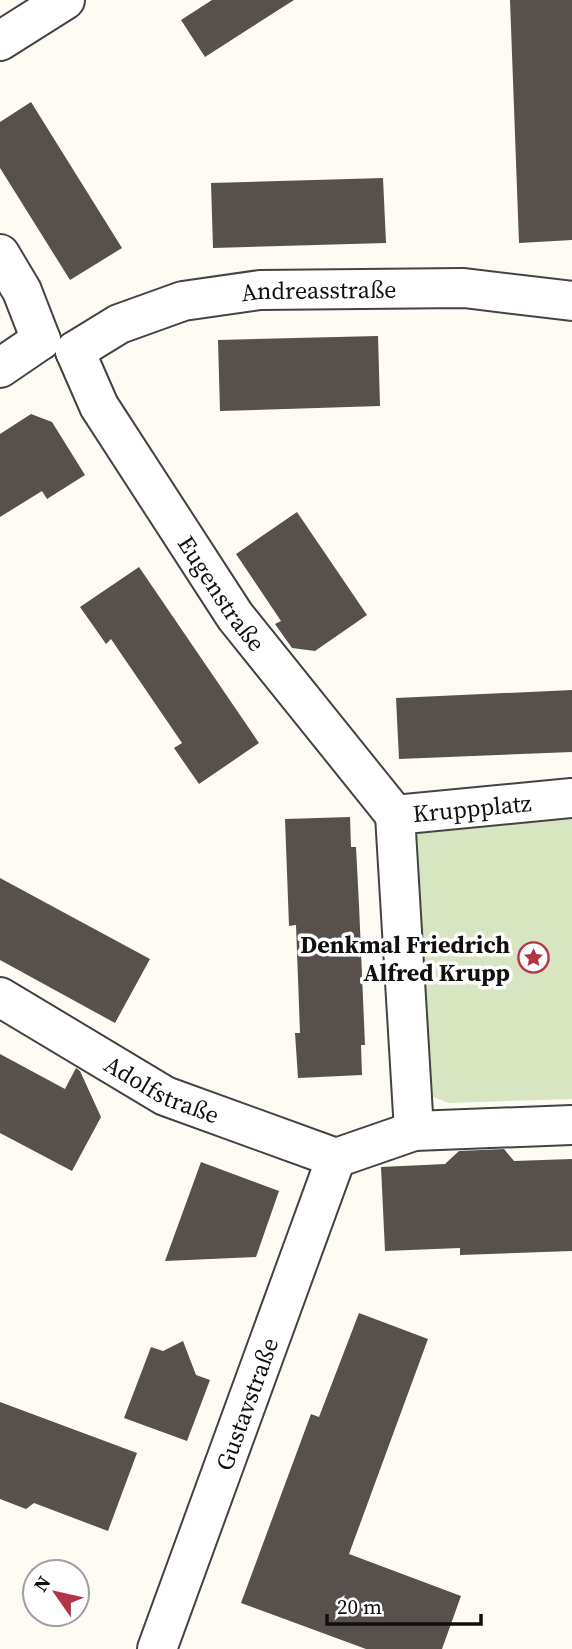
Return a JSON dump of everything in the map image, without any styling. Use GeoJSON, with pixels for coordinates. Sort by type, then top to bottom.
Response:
{"type":"FeatureCollection","features":[{"type":"Feature","properties":{"kind":"street"},"geometry":{"type":"LineString","coordinates":[[0,40],[65,0]]}},
{"type":"Feature","properties":{"kind":"street","name":"Eugenstraße"},"geometry":{"type":"LineString","coordinates":[[0,254],[234,616],[395,815]]}},
{"type":"Feature","properties":{"kind":"street","name":"Andreasstraße"},"geometry":{"type":"LineString","coordinates":[[0,368],[183,301],[260,290],[464,288],[572,301]]}},
{"type":"Feature","properties":{"kind":"street","name":"Kruppplatz"},"geometry":{"type":"LineString","coordinates":[[414,1131],[395,815],[572,798]]}},
{"type":"Feature","properties":{"kind":"street","name":"Adolfstraße"},"geometry":{"type":"LineString","coordinates":[[0,997],[165,1096],[336,1158]]}},
{"type":"Feature","properties":{"kind":"street"},"geometry":{"type":"LineString","coordinates":[[336,1158],[414,1131],[572,1125]]}},
{"type":"Feature","properties":{"kind":"street","name":"Gustavstraße"},"geometry":{"type":"LineString","coordinates":[[157,1649],[336,1158]]}},
{"type":"Feature","properties":{"kind":"green space"},"geometry":{"type":"Polygon","coordinates":[[[572,816],[572,1099],[449,1103],[433,1097],[427,1078],[417,835],[429,821],[572,816]]]}},
{"type":"Feature","properties":{"kind":"building"},"geometry":{"type":"Polygon","coordinates":[[[212,0],[294,0],[205,57],[181,20],[212,0]]]}},
{"type":"Feature","properties":{"kind":"building"},"geometry":{"type":"Polygon","coordinates":[[[510,0],[572,0],[572,240],[519,243],[510,0]]]}},
{"type":"Feature","properties":{"kind":"building"},"geometry":{"type":"Polygon","coordinates":[[[31,102],[122,248],[70,280],[0,168],[0,122],[31,102]]]}},
{"type":"Feature","properties":{"kind":"building"},"geometry":{"type":"Polygon","coordinates":[[[383,178],[386,243],[213,248],[211,183],[383,178]]]}},
{"type":"Feature","properties":{"kind":"building"},"geometry":{"type":"Polygon","coordinates":[[[378,336],[380,406],[220,411],[218,340],[378,336]]]}},
{"type":"Feature","properties":{"kind":"building"},"geometry":{"type":"Polygon","coordinates":[[[31,414],[52,422],[85,475],[47,499],[42,491],[0,517],[0,434],[31,414]]]}},
{"type":"Feature","properties":{"kind":"building"},"geometry":{"type":"Polygon","coordinates":[[[297,512],[367,615],[315,651],[292,648],[275,624],[281,621],[236,554],[297,512]]]}},
{"type":"Feature","properties":{"kind":"building"},"geometry":{"type":"Polygon","coordinates":[[[139,567],[259,743],[199,784],[174,748],[182,743],[111,639],[106,644],[80,607],[139,567]]]}},
{"type":"Feature","properties":{"kind":"building"},"geometry":{"type":"Polygon","coordinates":[[[572,690],[572,752],[399,759],[396,698],[572,690]]]}},
{"type":"Feature","properties":{"kind":"building"},"geometry":{"type":"Polygon","coordinates":[[[350,817],[351,847],[356,847],[359,905],[365,1045],[361,1045],[362,1075],[298,1078],[295,1033],[300,1033],[296,925],[289,926],[285,819],[350,817]]]}},
{"type":"Feature","properties":{"kind":"building"},"geometry":{"type":"Polygon","coordinates":[[[0,878],[150,959],[115,1023],[0,960],[0,878]]]}},
{"type":"Feature","properties":{"kind":"building"},"geometry":{"type":"Polygon","coordinates":[[[0,1054],[65,1089],[76,1068],[80,1071],[101,1117],[72,1171],[0,1133],[0,1054]]]}},
{"type":"Feature","properties":{"kind":"building"},"geometry":{"type":"Polygon","coordinates":[[[504,1149],[514,1161],[572,1159],[572,1251],[460,1255],[460,1248],[385,1251],[381,1167],[445,1164],[459,1151],[504,1149]]]}},
{"type":"Feature","properties":{"kind":"building"},"geometry":{"type":"Polygon","coordinates":[[[201,1162],[279,1191],[256,1257],[165,1261],[201,1162]]]}},
{"type":"Feature","properties":{"kind":"building"},"geometry":{"type":"Polygon","coordinates":[[[359,1313],[428,1339],[349,1554],[461,1596],[442,1649],[366,1649],[241,1603],[311,1414],[319,1417],[359,1313]]]}},
{"type":"Feature","properties":{"kind":"building"},"geometry":{"type":"Polygon","coordinates":[[[183,1341],[196,1375],[210,1380],[187,1441],[124,1418],[151,1347],[163,1351],[183,1341]]]}},
{"type":"Feature","properties":{"kind":"building"},"geometry":{"type":"Polygon","coordinates":[[[0,1402],[137,1453],[108,1531],[34,1503],[26,1509],[0,1499],[0,1402]]]}},
{"type":"Feature","properties":{"kind":"place","name":"Denkmal Friedrich Alfred Krupp"},"geometry":{"type":"Point","coordinates":[533,958]}}]}
